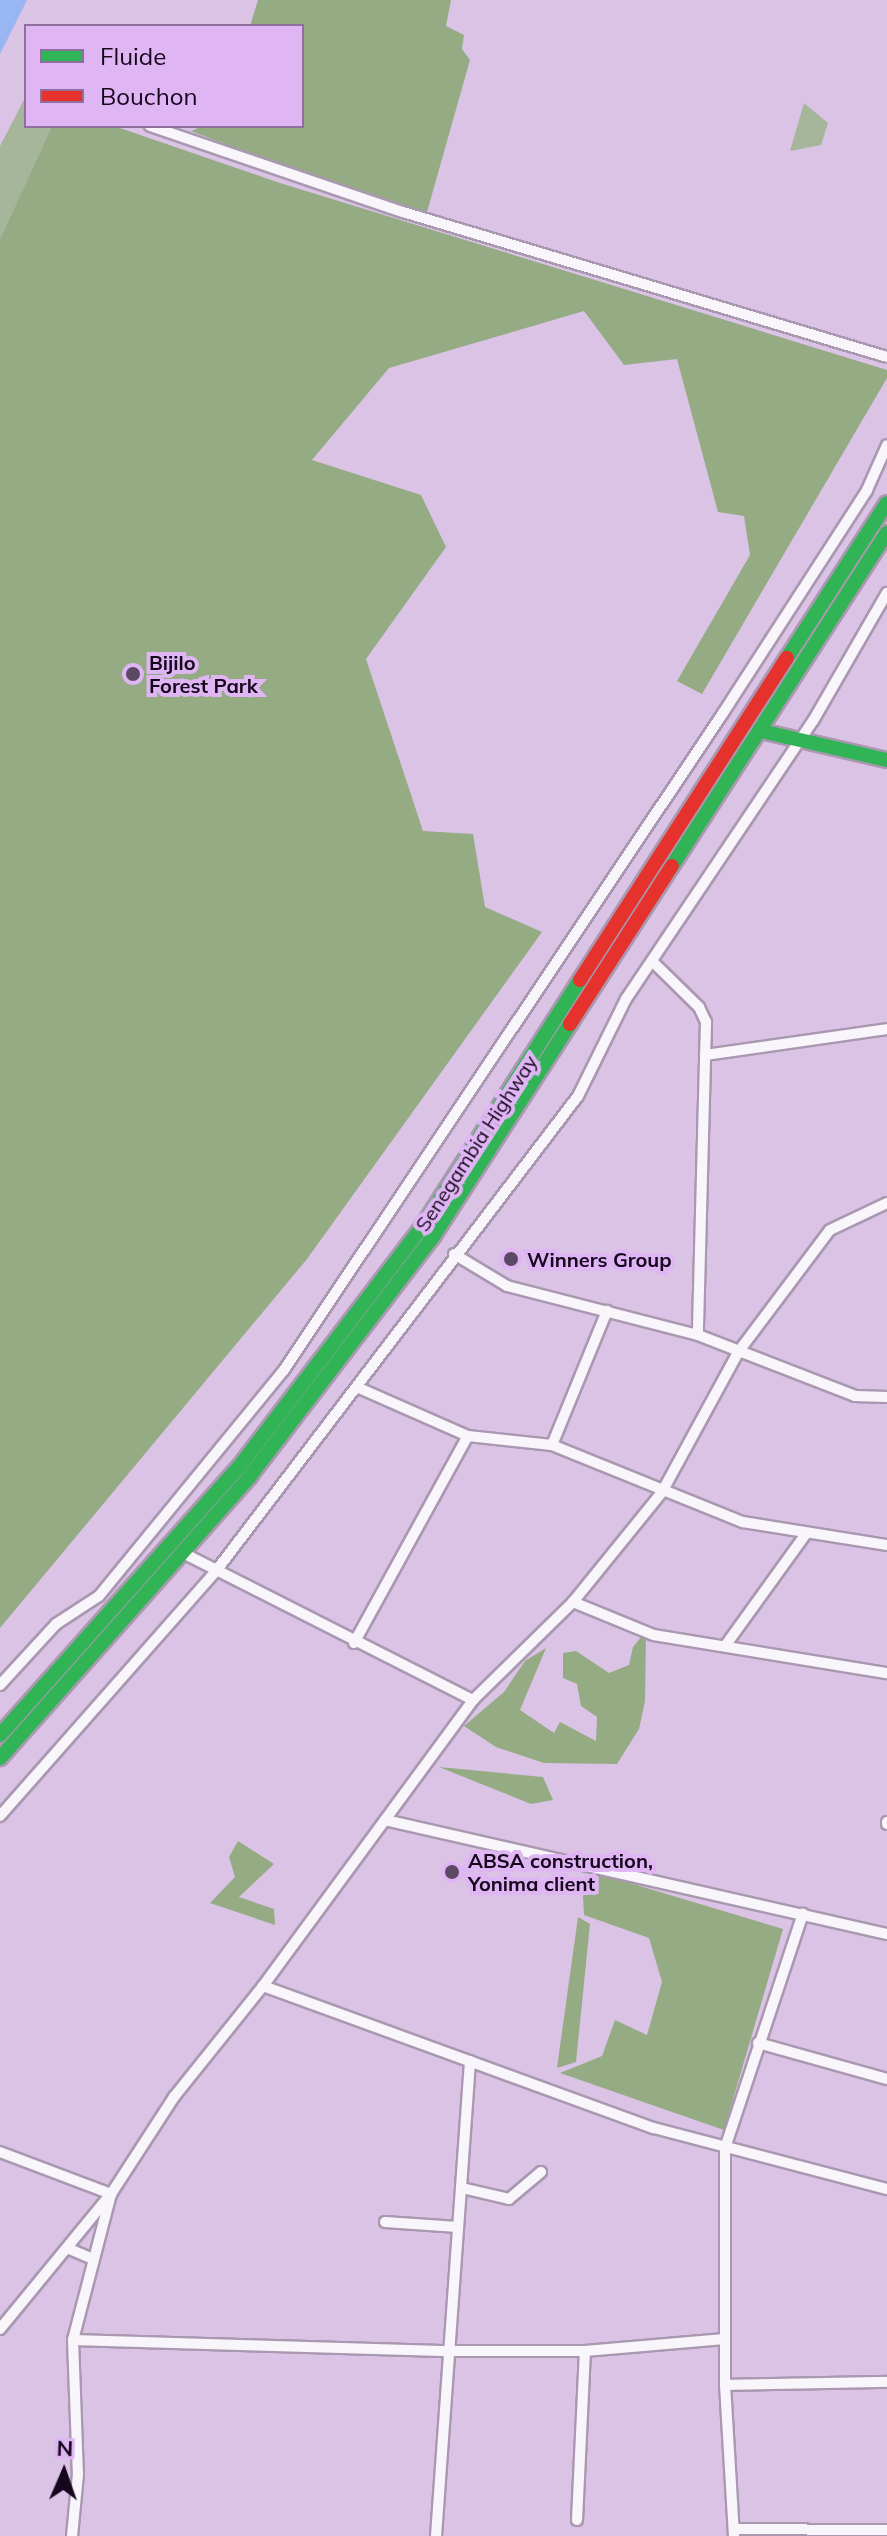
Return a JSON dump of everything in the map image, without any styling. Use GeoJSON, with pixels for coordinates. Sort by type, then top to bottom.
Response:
{"type":"FeatureCollection","features":[{"type":"Feature","properties":{"kind":"main road","name":"Senegambia Highway"},"geometry":{"type":"LineString","coordinates":[[0,1735],[246,1458],[422,1227],[887,503]]}},
{"type":"Feature","properties":{"kind":"main road","name":"Senegambia Highway"},"geometry":{"type":"LineString","coordinates":[[0,1758],[185,1554],[310,1403],[434,1235],[887,533]]}},
{"type":"Feature","properties":{"kind":"main road"},"geometry":{"type":"LineString","coordinates":[[761,731],[797,742],[887,760]]}},
{"type":"Feature","properties":{"kind":"street"},"geometry":{"type":"LineString","coordinates":[[156,128],[403,212],[887,357]]}},
{"type":"Feature","properties":{"kind":"street"},"geometry":{"type":"LineString","coordinates":[[0,1685],[56,1624],[99,1596],[284,1370],[723,713],[867,490],[887,445]]}},
{"type":"Feature","properties":{"kind":"street"},"geometry":{"type":"LineString","coordinates":[[0,1816],[216,1571],[359,1388],[454,1254],[578,1096],[626,999],[654,963],[797,742],[887,593]]}},
{"type":"Feature","properties":{"kind":"street"},"geometry":{"type":"LineString","coordinates":[[654,963],[699,1007],[706,1022],[698,1335]]}},
{"type":"Feature","properties":{"kind":"street"},"geometry":{"type":"LineString","coordinates":[[705,1055],[887,1029]]}},
{"type":"Feature","properties":{"kind":"street"},"geometry":{"type":"LineString","coordinates":[[0,2329],[111,2194],[138,2146],[263,1986],[473,1700],[573,1602],[662,1492],[739,1351],[830,1230],[887,1203]]}},
{"type":"Feature","properties":{"kind":"street"},"geometry":{"type":"LineString","coordinates":[[454,1254],[507,1286],[698,1335],[855,1396],[887,1397]]}},
{"type":"Feature","properties":{"kind":"street"},"geometry":{"type":"LineString","coordinates":[[552,1445],[607,1311]]}},
{"type":"Feature","properties":{"kind":"street"},"geometry":{"type":"LineString","coordinates":[[359,1388],[468,1436],[552,1445],[662,1492],[743,1522],[805,1535],[887,1545]]}},
{"type":"Feature","properties":{"kind":"street"},"geometry":{"type":"LineString","coordinates":[[354,1643],[468,1436]]}},
{"type":"Feature","properties":{"kind":"street"},"geometry":{"type":"LineString","coordinates":[[725,1646],[805,1535]]}},
{"type":"Feature","properties":{"kind":"street"},"geometry":{"type":"LineString","coordinates":[[185,1554],[354,1643],[473,1700]]}},
{"type":"Feature","properties":{"kind":"street"},"geometry":{"type":"LineString","coordinates":[[573,1602],[654,1635],[887,1673]]}},
{"type":"Feature","properties":{"kind":"street"},"geometry":{"type":"LineString","coordinates":[[385,1820],[887,1934]]}},
{"type":"Feature","properties":{"kind":"street"},"geometry":{"type":"LineString","coordinates":[[803,1914],[725,2148],[725,2385],[734,2532],[887,2530]]}},
{"type":"Feature","properties":{"kind":"street"},"geometry":{"type":"LineString","coordinates":[[263,1986],[654,2128],[887,2189]]}},
{"type":"Feature","properties":{"kind":"street"},"geometry":{"type":"LineString","coordinates":[[758,2043],[887,2079]]}},
{"type":"Feature","properties":{"kind":"street"},"geometry":{"type":"LineString","coordinates":[[436,2536],[470,2061]]}},
{"type":"Feature","properties":{"kind":"street"},"geometry":{"type":"LineString","coordinates":[[0,2152],[111,2194]]}},
{"type":"Feature","properties":{"kind":"street"},"geometry":{"type":"LineString","coordinates":[[462,2188],[509,2199],[541,2172]]}},
{"type":"Feature","properties":{"kind":"street"},"geometry":{"type":"LineString","coordinates":[[72,2536],[78,2474],[73,2340],[111,2194]]}},
{"type":"Feature","properties":{"kind":"street"},"geometry":{"type":"LineString","coordinates":[[385,2222],[458,2227]]}},
{"type":"Feature","properties":{"kind":"street"},"geometry":{"type":"LineString","coordinates":[[67,2248],[93,2259]]}},
{"type":"Feature","properties":{"kind":"street"},"geometry":{"type":"LineString","coordinates":[[73,2340],[450,2351],[585,2351],[724,2339]]}},
{"type":"Feature","properties":{"kind":"street"},"geometry":{"type":"LineString","coordinates":[[577,2520],[585,2351]]}},
{"type":"Feature","properties":{"kind":"street"},"geometry":{"type":"LineString","coordinates":[[725,2385],[887,2382]]}},
{"type":"Feature","properties":{"kind":"green space"},"geometry":{"type":"Polygon","coordinates":[[[258,0],[451,0],[446,26],[464,35],[462,49],[470,60],[427,212],[312,177],[191,131],[198,128],[304,128],[304,24],[251,24],[258,0]]]}},
{"type":"Feature","properties":{"kind":"green space"},"geometry":{"type":"Polygon","coordinates":[[[24,100],[24,128],[51,128],[0,239],[0,146],[24,100]]]}},
{"type":"Feature","properties":{"kind":"green space"},"geometry":{"type":"Polygon","coordinates":[[[804,103],[828,123],[821,145],[790,151],[804,103]]]}},
{"type":"Feature","properties":{"kind":"green space"},"geometry":{"type":"Polygon","coordinates":[[[51,128],[120,128],[280,183],[887,370],[887,378],[702,694],[677,681],[750,555],[744,516],[718,512],[677,359],[624,365],[584,311],[389,368],[312,460],[421,495],[446,547],[366,659],[423,831],[473,834],[485,907],[542,932],[307,1259],[0,1628],[0,239],[51,128]]]}},
{"type":"Feature","properties":{"kind":"green space"},"geometry":{"type":"Polygon","coordinates":[[[646,1631],[645,1701],[639,1729],[617,1764],[544,1763],[496,1747],[464,1726],[504,1692],[525,1661],[546,1648],[520,1710],[554,1733],[560,1722],[596,1741],[597,1717],[581,1706],[577,1684],[563,1678],[563,1653],[576,1651],[609,1673],[629,1665],[633,1647],[646,1631]]]}},
{"type":"Feature","properties":{"kind":"green space"},"geometry":{"type":"Polygon","coordinates":[[[439,1767],[543,1777],[553,1800],[531,1804],[439,1767]]]}},
{"type":"Feature","properties":{"kind":"green space"},"geometry":{"type":"Polygon","coordinates":[[[238,1841],[274,1864],[239,1897],[274,1909],[275,1925],[210,1903],[235,1877],[229,1857],[238,1841]]]}},
{"type":"Feature","properties":{"kind":"green space"},"geometry":{"type":"Polygon","coordinates":[[[600,1874],[783,1929],[724,2130],[560,2073],[602,2056],[615,2020],[647,2035],[662,1982],[649,1938],[584,1915],[583,1896],[600,1874]]]}},
{"type":"Feature","properties":{"kind":"green space"},"geometry":{"type":"Polygon","coordinates":[[[578,1917],[590,1924],[576,2062],[557,2068],[578,1917]]]}},
{"type":"Feature","properties":{"kind":"water"},"geometry":{"type":"Polygon","coordinates":[[[0,0],[27,0],[0,54],[0,0]]]}},
{"type":"Feature","properties":{"kind":"traffic: fast"},"geometry":{"type":"LineString","coordinates":[[787,658],[887,503]]}},
{"type":"Feature","properties":{"kind":"traffic: fast"},"geometry":{"type":"LineString","coordinates":[[672,866],[887,533]]}},
{"type":"Feature","properties":{"kind":"traffic: fast"},"geometry":{"type":"LineString","coordinates":[[761,731],[887,760]]}},
{"type":"Feature","properties":{"kind":"traffic: fast"},"geometry":{"type":"LineString","coordinates":[[0,1735],[239,1467],[422,1227],[580,980]]}},
{"type":"Feature","properties":{"kind":"traffic: fast"},"geometry":{"type":"LineString","coordinates":[[0,1758],[250,1476],[434,1235],[570,1024]]}},
{"type":"Feature","properties":{"kind":"traffic: jam"},"geometry":{"type":"LineString","coordinates":[[580,980],[787,658]]}},
{"type":"Feature","properties":{"kind":"traffic: jam"},"geometry":{"type":"LineString","coordinates":[[570,1024],[672,866]]}},
{"type":"Feature","properties":{"kind":"place","name":"Bijilo Forest Park"},"geometry":{"type":"Point","coordinates":[133,674]}},
{"type":"Feature","properties":{"kind":"place","name":"Winners Group"},"geometry":{"type":"Point","coordinates":[511,1259]}},
{"type":"Feature","properties":{"kind":"place","name":"ABSA construction, Yonima client"},"geometry":{"type":"Point","coordinates":[452,1872]}}]}
